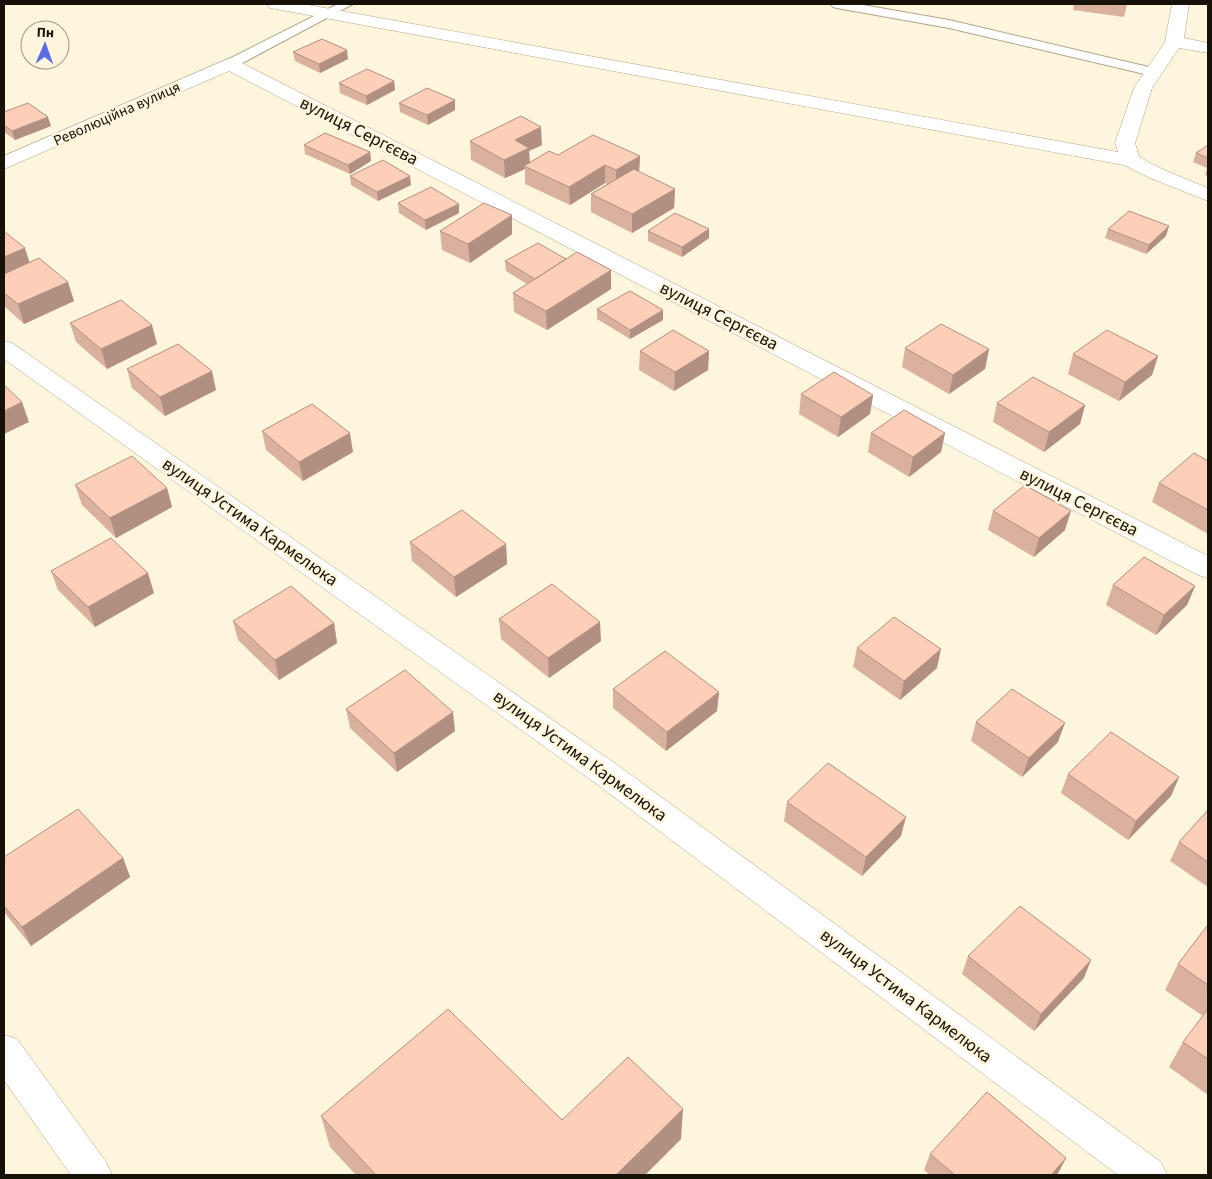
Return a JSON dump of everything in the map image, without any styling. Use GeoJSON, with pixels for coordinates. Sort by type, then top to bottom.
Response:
{"type":"FeatureCollection","features":[{"type":"Feature","properties":{"kind":"street"},"geometry":{"type":"LineString","coordinates":[[276,4],[1130,160],[1157,174],[1208,195]]}},
{"type":"Feature","properties":{"kind":"street"},"geometry":{"type":"LineString","coordinates":[[1130,160],[1126,143],[1142,88],[1174,42],[1181,4]]}},
{"type":"Feature","properties":{"kind":"street"},"geometry":{"type":"LineString","coordinates":[[1174,42],[1208,48]]}},
{"type":"Feature","properties":{"kind":"street","name":"Революційна вулиця"},"geometry":{"type":"LineString","coordinates":[[4,163],[230,64]]}},
{"type":"Feature","properties":{"kind":"street","name":"вулиця Сергєєва"},"geometry":{"type":"LineString","coordinates":[[230,64],[1208,568]]}},
{"type":"Feature","properties":{"kind":"street","name":"вулиця Устима Кармелюка"},"geometry":{"type":"LineString","coordinates":[[4,348],[608,776],[1148,1175]]}},
{"type":"Feature","properties":{"kind":"street"},"geometry":{"type":"LineString","coordinates":[[4,1051],[93,1175]]}},
{"type":"Feature","properties":{"kind":"lane"},"geometry":{"type":"LineString","coordinates":[[230,64],[347,4]]}},
{"type":"Feature","properties":{"kind":"lane"},"geometry":{"type":"LineString","coordinates":[[837,4],[949,24],[1153,72]]}},
{"type":"Feature","properties":{"kind":"building"},"geometry":{"type":"Polygon","coordinates":[[[322,39],[347,50],[319,64],[293,52],[322,39]]]}},
{"type":"Feature","properties":{"kind":"building"},"geometry":{"type":"Polygon","coordinates":[[[367,69],[394,81],[366,96],[339,83],[367,69]]]}},
{"type":"Feature","properties":{"kind":"building"},"geometry":{"type":"Polygon","coordinates":[[[427,88],[455,100],[427,115],[399,103],[427,88]]]}},
{"type":"Feature","properties":{"kind":"building"},"geometry":{"type":"Polygon","coordinates":[[[28,103],[48,117],[12,131],[4,125],[4,112],[28,103]]]}},
{"type":"Feature","properties":{"kind":"building"},"geometry":{"type":"Polygon","coordinates":[[[521,116],[541,127],[515,140],[529,148],[504,160],[470,141],[521,116]]]}},
{"type":"Feature","properties":{"kind":"building"},"geometry":{"type":"Polygon","coordinates":[[[325,133],[370,152],[348,165],[304,145],[325,133]]]}},
{"type":"Feature","properties":{"kind":"building"},"geometry":{"type":"Polygon","coordinates":[[[593,135],[640,156],[616,170],[605,165],[569,187],[524,166],[549,151],[558,155],[593,135]]]}},
{"type":"Feature","properties":{"kind":"building"},"geometry":{"type":"Polygon","coordinates":[[[1208,145],[1208,158],[1196,153],[1208,145]]]}},
{"type":"Feature","properties":{"kind":"building"},"geometry":{"type":"Polygon","coordinates":[[[383,160],[410,176],[377,192],[350,176],[383,160]]]}},
{"type":"Feature","properties":{"kind":"building"},"geometry":{"type":"Polygon","coordinates":[[[634,169],[675,189],[632,214],[591,194],[634,169]]]}},
{"type":"Feature","properties":{"kind":"building"},"geometry":{"type":"Polygon","coordinates":[[[431,187],[459,204],[425,220],[398,203],[431,187]]]}},
{"type":"Feature","properties":{"kind":"building"},"geometry":{"type":"Polygon","coordinates":[[[484,203],[512,215],[468,244],[440,231],[484,203]]]}},
{"type":"Feature","properties":{"kind":"building"},"geometry":{"type":"Polygon","coordinates":[[[1129,211],[1169,226],[1149,245],[1108,229],[1129,211]]]}},
{"type":"Feature","properties":{"kind":"building"},"geometry":{"type":"Polygon","coordinates":[[[675,213],[709,229],[682,247],[648,231],[675,213]]]}},
{"type":"Feature","properties":{"kind":"building"},"geometry":{"type":"Polygon","coordinates":[[[4,231],[25,248],[4,257],[4,231]]]}},
{"type":"Feature","properties":{"kind":"building"},"geometry":{"type":"Polygon","coordinates":[[[538,243],[566,259],[535,279],[505,261],[538,243]]]}},
{"type":"Feature","properties":{"kind":"building"},"geometry":{"type":"Polygon","coordinates":[[[577,252],[611,270],[546,311],[513,293],[577,252]]]}},
{"type":"Feature","properties":{"kind":"building"},"geometry":{"type":"Polygon","coordinates":[[[39,258],[68,282],[18,304],[4,293],[4,274],[39,258]]]}},
{"type":"Feature","properties":{"kind":"building"},"geometry":{"type":"Polygon","coordinates":[[[630,291],[663,310],[630,330],[597,309],[630,291]]]}},
{"type":"Feature","properties":{"kind":"building"},"geometry":{"type":"Polygon","coordinates":[[[121,300],[152,325],[101,349],[70,323],[121,300]]]}},
{"type":"Feature","properties":{"kind":"building"},"geometry":{"type":"Polygon","coordinates":[[[941,324],[989,349],[953,375],[905,348],[941,324]]]}},
{"type":"Feature","properties":{"kind":"building"},"geometry":{"type":"Polygon","coordinates":[[[673,330],[709,351],[675,372],[640,351],[673,330]]]}},
{"type":"Feature","properties":{"kind":"building"},"geometry":{"type":"Polygon","coordinates":[[[1107,330],[1158,356],[1125,382],[1073,354],[1107,330]]]}},
{"type":"Feature","properties":{"kind":"building"},"geometry":{"type":"Polygon","coordinates":[[[178,344],[212,371],[160,397],[127,369],[178,344]]]}},
{"type":"Feature","properties":{"kind":"building"},"geometry":{"type":"Polygon","coordinates":[[[834,372],[873,395],[841,417],[801,394],[834,372]]]}},
{"type":"Feature","properties":{"kind":"building"},"geometry":{"type":"Polygon","coordinates":[[[1033,377],[1085,405],[1049,432],[997,403],[1033,377]]]}},
{"type":"Feature","properties":{"kind":"building"},"geometry":{"type":"Polygon","coordinates":[[[4,385],[22,402],[4,411],[4,385]]]}},
{"type":"Feature","properties":{"kind":"building"},"geometry":{"type":"Polygon","coordinates":[[[312,404],[350,433],[299,462],[262,431],[312,404]]]}},
{"type":"Feature","properties":{"kind":"building"},"geometry":{"type":"Polygon","coordinates":[[[904,410],[945,433],[913,457],[871,433],[904,410]]]}},
{"type":"Feature","properties":{"kind":"building"},"geometry":{"type":"Polygon","coordinates":[[[1194,453],[1208,461],[1208,510],[1159,483],[1194,453]]]}},
{"type":"Feature","properties":{"kind":"building"},"geometry":{"type":"Polygon","coordinates":[[[132,456],[167,488],[110,518],[75,485],[132,456]]]}},
{"type":"Feature","properties":{"kind":"building"},"geometry":{"type":"Polygon","coordinates":[[[1025,485],[1071,511],[1039,538],[993,511],[1025,485]]]}},
{"type":"Feature","properties":{"kind":"building"},"geometry":{"type":"Polygon","coordinates":[[[462,510],[506,544],[454,577],[410,542],[462,510]]]}},
{"type":"Feature","properties":{"kind":"building"},"geometry":{"type":"Polygon","coordinates":[[[111,538],[148,573],[88,607],[51,571],[111,538]]]}},
{"type":"Feature","properties":{"kind":"building"},"geometry":{"type":"Polygon","coordinates":[[[1144,557],[1195,586],[1164,615],[1113,585],[1144,557]]]}},
{"type":"Feature","properties":{"kind":"building"},"geometry":{"type":"Polygon","coordinates":[[[552,584],[600,622],[548,658],[499,619],[552,584]]]}},
{"type":"Feature","properties":{"kind":"building"},"geometry":{"type":"Polygon","coordinates":[[[291,586],[334,623],[275,660],[233,621],[291,586]]]}},
{"type":"Feature","properties":{"kind":"building"},"geometry":{"type":"Polygon","coordinates":[[[894,617],[941,649],[904,681],[857,648],[894,617]]]}},
{"type":"Feature","properties":{"kind":"building"},"geometry":{"type":"Polygon","coordinates":[[[665,651],[719,692],[667,732],[613,689],[665,651]]]}},
{"type":"Feature","properties":{"kind":"building"},"geometry":{"type":"Polygon","coordinates":[[[405,670],[453,712],[394,753],[346,709],[405,670]]]}},
{"type":"Feature","properties":{"kind":"building"},"geometry":{"type":"Polygon","coordinates":[[[1012,689],[1065,723],[1029,758],[976,722],[1012,689]]]}},
{"type":"Feature","properties":{"kind":"building"},"geometry":{"type":"Polygon","coordinates":[[[1111,732],[1179,777],[1136,821],[1068,774],[1111,732]]]}},
{"type":"Feature","properties":{"kind":"building"},"geometry":{"type":"Polygon","coordinates":[[[828,763],[906,817],[866,857],[787,802],[828,763]]]}},
{"type":"Feature","properties":{"kind":"building"},"geometry":{"type":"Polygon","coordinates":[[[78,809],[123,858],[22,927],[4,906],[4,857],[78,809]]]}},
{"type":"Feature","properties":{"kind":"building"},"geometry":{"type":"Polygon","coordinates":[[[1208,810],[1208,862],[1179,842],[1208,810]]]}},
{"type":"Feature","properties":{"kind":"building"},"geometry":{"type":"Polygon","coordinates":[[[1020,906],[1091,960],[1041,1014],[968,956],[1020,906]]]}},
{"type":"Feature","properties":{"kind":"building"},"geometry":{"type":"Polygon","coordinates":[[[1208,927],[1208,985],[1178,964],[1208,927]]]}},
{"type":"Feature","properties":{"kind":"building"},"geometry":{"type":"Polygon","coordinates":[[[448,1009],[562,1120],[628,1057],[683,1109],[616,1175],[376,1175],[321,1116],[448,1009]]]}},
{"type":"Feature","properties":{"kind":"building"},"geometry":{"type":"Polygon","coordinates":[[[1208,1009],[1208,1059],[1183,1042],[1208,1009]]]}},
{"type":"Feature","properties":{"kind":"building"},"geometry":{"type":"Polygon","coordinates":[[[987,1092],[1066,1158],[1051,1175],[955,1175],[930,1154],[987,1092]]]}}]}
